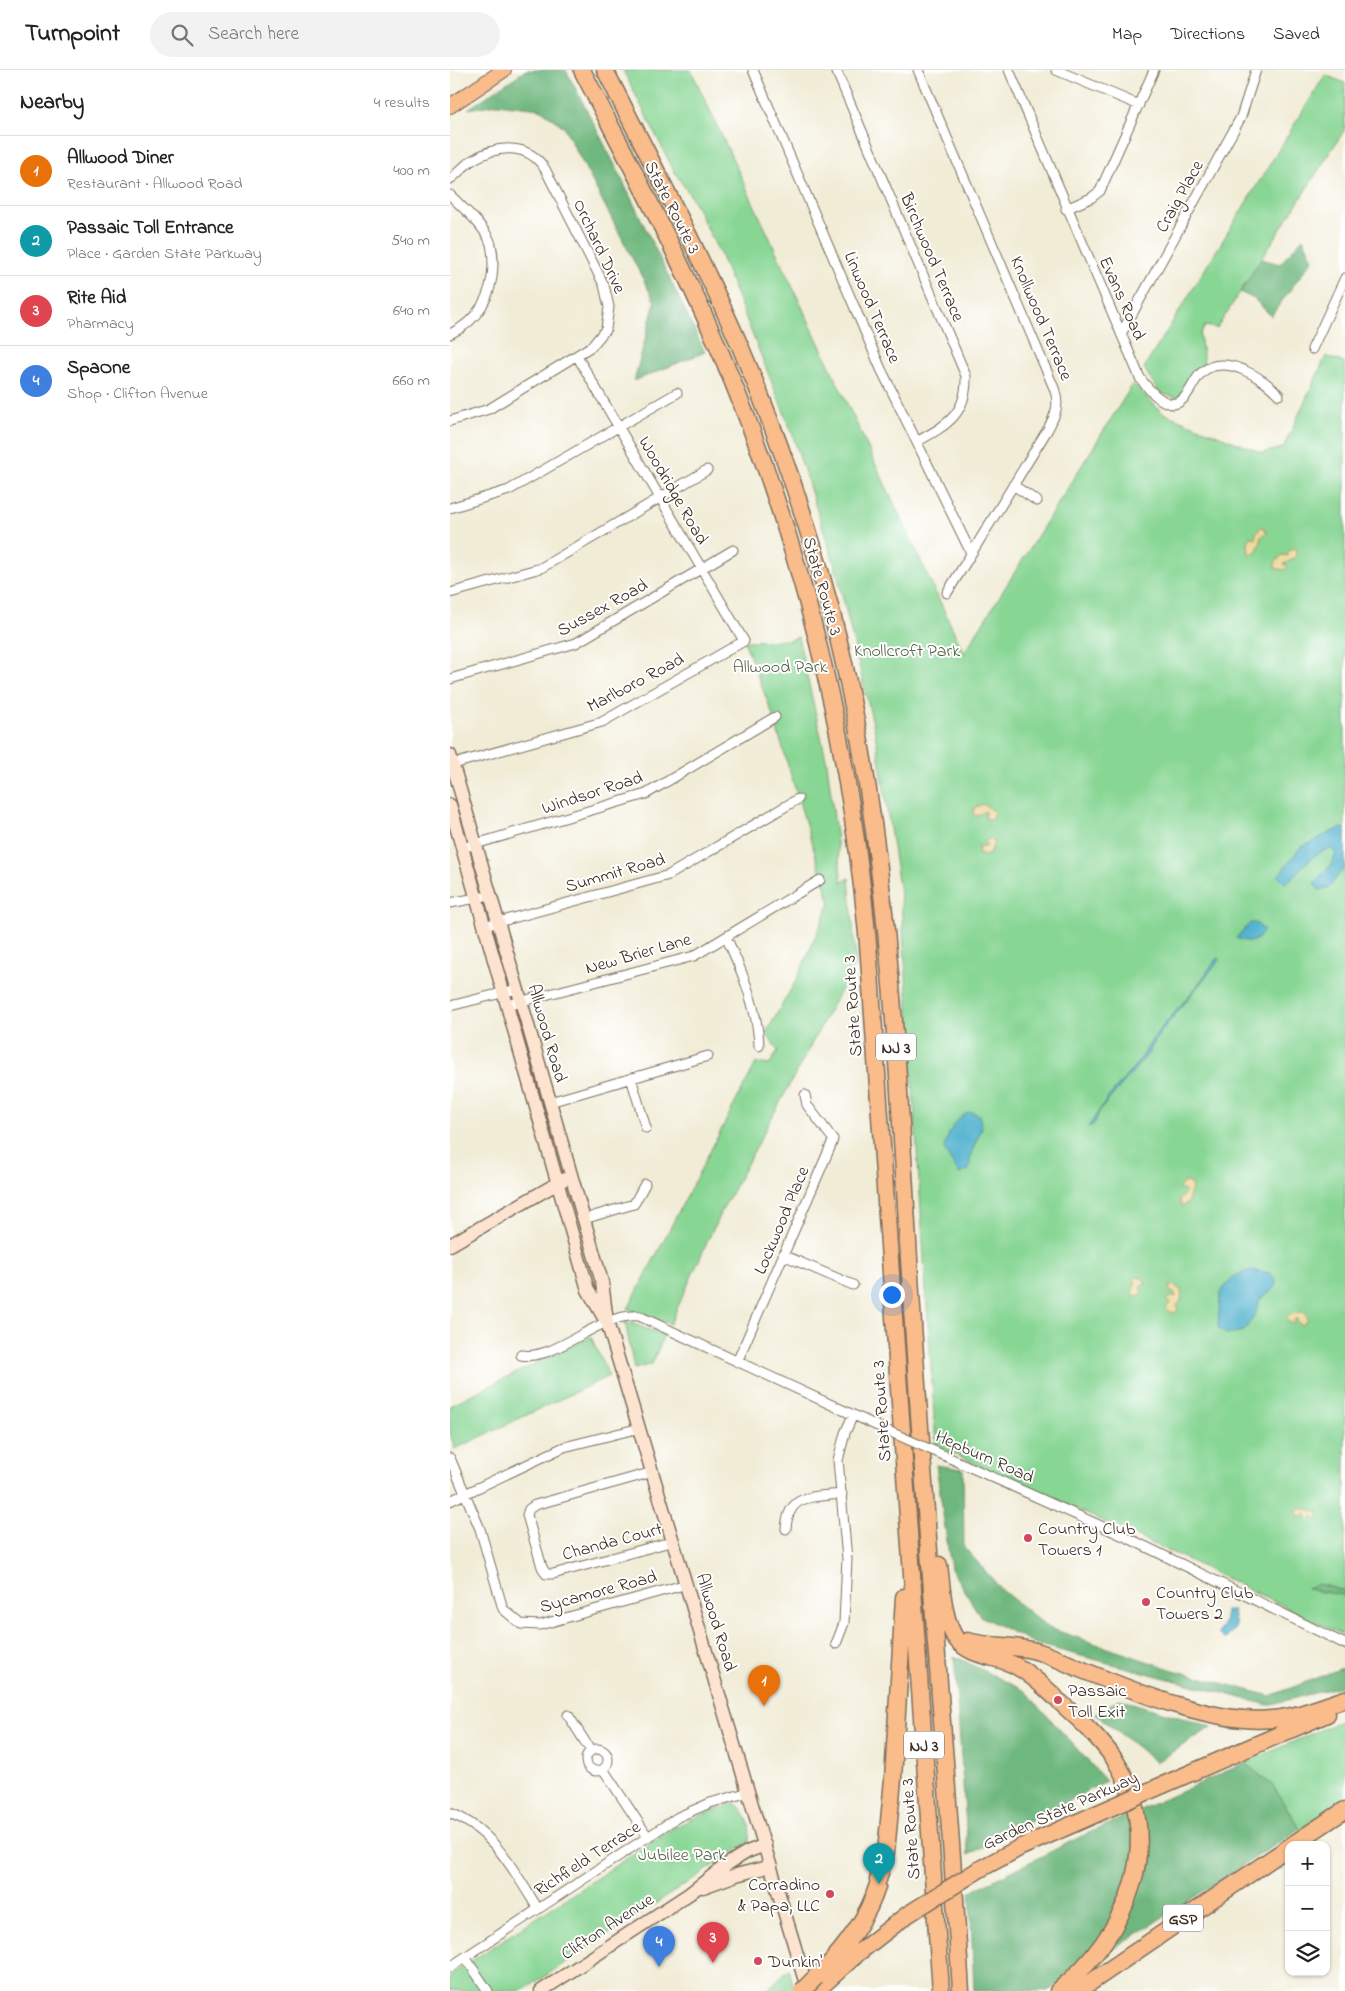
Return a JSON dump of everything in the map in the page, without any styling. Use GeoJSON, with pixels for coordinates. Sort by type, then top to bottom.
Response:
{"type":"FeatureCollection","features":[{"type":"Feature","properties":{"kind":"highway"},"geometry":{"type":"LineString","coordinates":[[572,70],[631,186],[700,307]]}},
{"type":"Feature","properties":{"kind":"highway","name":"State Route 3"},"geometry":{"type":"LineString","coordinates":[[582,70],[700,307],[752,429],[786,529],[822,656],[844,760],[856,838],[868,944],[940,1991]]}},
{"type":"Feature","properties":{"kind":"highway","name":"State Route 3"},"geometry":{"type":"LineString","coordinates":[[606,73],[708,275],[741,348],[789,472],[828,599],[860,736],[880,859],[890,964],[924,1483],[961,1991]]}},
{"type":"Feature","properties":{"kind":"highway"},"geometry":{"type":"LineString","coordinates":[[903,1162],[916,1258],[937,1547],[951,1625],[956,1638],[965,1647],[1016,1666],[1058,1700],[1094,1734],[1121,1772],[1135,1814],[1138,1846],[1132,1888],[1117,1924],[1093,1959],[1058,1991]]}},
{"type":"Feature","properties":{"kind":"highway"},"geometry":{"type":"LineString","coordinates":[[802,1991],[817,1988],[833,1960],[862,1921],[878,1883],[886,1852],[893,1779],[904,1612],[903,1567],[907,1499]]}},
{"type":"Feature","properties":{"kind":"highway"},"geometry":{"type":"LineString","coordinates":[[951,1625],[959,1636],[968,1641],[1025,1647],[1147,1694],[1222,1716],[1252,1720],[1280,1718],[1345,1699]]}},
{"type":"Feature","properties":{"kind":"highway","name":"Garden State Parkway"},"geometry":{"type":"LineString","coordinates":[[817,1988],[838,1976],[903,1918],[980,1869],[1033,1842],[1345,1706]]}},
{"type":"Feature","properties":{"kind":"highway","name":"GSP"},"geometry":{"type":"LineString","coordinates":[[1298,1841],[1345,1810]]}},
{"type":"Feature","properties":{"kind":"highway","name":"GSP"},"geometry":{"type":"LineString","coordinates":[[1078,1991],[1285,1849]]}},
{"type":"Feature","properties":{"kind":"highway"},"geometry":{"type":"LineString","coordinates":[[1096,1991],[1204,1904]]}},
{"type":"Feature","properties":{"kind":"main road"},"geometry":{"type":"LineString","coordinates":[[450,106],[504,70]]}},
{"type":"Feature","properties":{"kind":"main road","name":"Allwood Road"},"geometry":{"type":"LineString","coordinates":[[451,761],[602,1282],[606,1322]]}},
{"type":"Feature","properties":{"kind":"main road","name":"Allwood Road"},"geometry":{"type":"LineString","coordinates":[[450,805],[588,1290],[606,1322],[640,1428],[771,1866],[817,1988]]}},
{"type":"Feature","properties":{"kind":"main road"},"geometry":{"type":"LineString","coordinates":[[450,1245],[571,1175]]}},
{"type":"Feature","properties":{"kind":"main road","name":"Clifton Avenue"},"geometry":{"type":"LineString","coordinates":[[541,1991],[694,1891],[729,1863],[747,1852],[765,1845]]}},
{"type":"Feature","properties":{"kind":"main road","name":"Clifton Avenue"},"geometry":{"type":"LineString","coordinates":[[694,1891],[736,1875],[771,1866]]}},
{"type":"Feature","properties":{"kind":"street","name":"Linwood Terrace"},"geometry":{"type":"LineString","coordinates":[[753,70],[881,369],[918,441],[971,553]]}},
{"type":"Feature","properties":{"kind":"street","name":"Birchwood Terrace"},"geometry":{"type":"LineString","coordinates":[[836,70],[966,376],[964,397],[956,415],[943,427],[918,441]]}},
{"type":"Feature","properties":{"kind":"street","name":"Knollwood Terrace"},"geometry":{"type":"LineString","coordinates":[[918,70],[1057,395],[1055,416],[947,593]]}},
{"type":"Feature","properties":{"kind":"street","name":"Evans Road"},"geometry":{"type":"LineString","coordinates":[[1009,70],[1066,209],[1140,378],[1156,396],[1172,403],[1183,400],[1201,374],[1212,368],[1224,366],[1238,368],[1259,377],[1280,395]]}},
{"type":"Feature","properties":{"kind":"street"},"geometry":{"type":"LineString","coordinates":[[1056,70],[1139,105]]}},
{"type":"Feature","properties":{"kind":"street"},"geometry":{"type":"LineString","coordinates":[[1066,209],[1092,198],[1100,191],[1154,70]]}},
{"type":"Feature","properties":{"kind":"street","name":"Craig Place"},"geometry":{"type":"LineString","coordinates":[[1121,334],[1241,117],[1256,70]]}},
{"type":"Feature","properties":{"kind":"street","name":"Orchard Drive"},"geometry":{"type":"LineString","coordinates":[[450,179],[473,160],[505,149],[518,148],[534,154],[539,160],[604,285],[609,300],[606,329],[598,340],[577,356],[489,409],[450,421]]}},
{"type":"Feature","properties":{"kind":"street"},"geometry":{"type":"LineString","coordinates":[[450,196],[483,229],[490,242],[493,254],[492,281],[487,297],[468,324],[450,334]]}},
{"type":"Feature","properties":{"kind":"street"},"geometry":{"type":"LineString","coordinates":[[1312,350],[1345,278]]}},
{"type":"Feature","properties":{"kind":"street","name":"Woodridge Road"},"geometry":{"type":"LineString","coordinates":[[577,356],[744,640]]}},
{"type":"Feature","properties":{"kind":"street"},"geometry":{"type":"LineString","coordinates":[[450,508],[509,490],[677,392]]}},
{"type":"Feature","properties":{"kind":"street"},"geometry":{"type":"LineString","coordinates":[[450,593],[541,568],[707,470]]}},
{"type":"Feature","properties":{"kind":"street"},"geometry":{"type":"LineString","coordinates":[[1013,485],[1037,501]]}},
{"type":"Feature","properties":{"kind":"street","name":"Sussex Road"},"geometry":{"type":"LineString","coordinates":[[450,679],[557,650],[576,643],[733,550]]}},
{"type":"Feature","properties":{"kind":"street","name":"Marlboro Road"},"geometry":{"type":"LineString","coordinates":[[451,761],[602,722],[744,640]]}},
{"type":"Feature","properties":{"kind":"street","name":"Windsor Road"},"geometry":{"type":"LineString","coordinates":[[462,848],[646,794],[775,717]]}},
{"type":"Feature","properties":{"kind":"street","name":"Summit Road"},"geometry":{"type":"LineString","coordinates":[[484,926],[669,875],[798,799]]}},
{"type":"Feature","properties":{"kind":"street","name":"New Brier Lane"},"geometry":{"type":"LineString","coordinates":[[507,1005],[519,995],[694,956],[820,880]]}},
{"type":"Feature","properties":{"kind":"street"},"geometry":{"type":"LineString","coordinates":[[450,903],[490,895]]}},
{"type":"Feature","properties":{"kind":"street"},"geometry":{"type":"LineString","coordinates":[[726,937],[736,957],[748,995],[758,1034],[759,1046]]}},
{"type":"Feature","properties":{"kind":"street"},"geometry":{"type":"LineString","coordinates":[[450,1006],[503,992],[519,995]]}},
{"type":"Feature","properties":{"kind":"street"},"geometry":{"type":"LineString","coordinates":[[550,1102],[708,1056]]}},
{"type":"Feature","properties":{"kind":"street"},"geometry":{"type":"LineString","coordinates":[[631,1078],[646,1128]]}},
{"type":"Feature","properties":{"kind":"street","name":"Lockwood Place"},"geometry":{"type":"LineString","coordinates":[[737,1362],[833,1139],[808,1105],[805,1096]]}},
{"type":"Feature","properties":{"kind":"street"},"geometry":{"type":"LineString","coordinates":[[584,1220],[634,1204],[645,1184]]}},
{"type":"Feature","properties":{"kind":"street"},"geometry":{"type":"LineString","coordinates":[[783,1255],[853,1285]]}},
{"type":"Feature","properties":{"kind":"street","name":"Hepburn Road"},"geometry":{"type":"LineString","coordinates":[[521,1355],[538,1355],[606,1322],[622,1317],[639,1316],[886,1430],[1130,1539],[1345,1644]]}},
{"type":"Feature","properties":{"kind":"street"},"geometry":{"type":"LineString","coordinates":[[836,1644],[844,1623],[847,1559],[839,1451],[853,1415]]}},
{"type":"Feature","properties":{"kind":"street"},"geometry":{"type":"LineString","coordinates":[[450,1501],[564,1447],[640,1428]]}},
{"type":"Feature","properties":{"kind":"street","name":"Sycamore Road"},"geometry":{"type":"LineString","coordinates":[[450,1458],[480,1529],[503,1609],[522,1624],[547,1623],[687,1584]]}},
{"type":"Feature","properties":{"kind":"street","name":"Chanda Court"},"geometry":{"type":"LineString","coordinates":[[653,1472],[529,1508],[527,1515],[542,1567],[546,1574],[553,1574],[674,1541]]}},
{"type":"Feature","properties":{"kind":"street"},"geometry":{"type":"LineString","coordinates":[[786,1529],[787,1514],[795,1503],[809,1498],[842,1494]]}},
{"type":"Feature","properties":{"kind":"street"},"geometry":{"type":"LineString","coordinates":[[568,1716],[591,1751]]}},
{"type":"Feature","properties":{"kind":"street"},"geometry":{"type":"LineString","coordinates":[[601,1749],[606,1754],[608,1760],[603,1769],[596,1771],[589,1767],[586,1760],[591,1751],[601,1749]]}},
{"type":"Feature","properties":{"kind":"street"},"geometry":{"type":"LineString","coordinates":[[603,1769],[648,1837]]}},
{"type":"Feature","properties":{"kind":"street","name":"Richfield Terrace"},"geometry":{"type":"LineString","coordinates":[[450,1967],[648,1837],[698,1808],[749,1792]]}},
{"type":"Feature","properties":{"kind":"street"},"geometry":{"type":"LineString","coordinates":[[450,1813],[472,1824],[493,1842],[538,1909]]}},
{"type":"Feature","properties":{"kind":"street"},"geometry":{"type":"LineString","coordinates":[[465,1957],[488,1991]]}},
{"type":"Feature","properties":{"kind":"green space"},"geometry":{"type":"Polygon","coordinates":[[[526,70],[566,70],[616,167],[705,352],[634,381],[655,302],[564,127],[540,109],[497,104],[468,109],[526,70]]]}},
{"type":"Feature","properties":{"kind":"green space","name":"Knollcroft Park"},"geometry":{"type":"Polygon","coordinates":[[[623,70],[691,70],[964,653],[1133,384],[1163,413],[1262,453],[1283,448],[1326,356],[1345,363],[1345,1636],[1182,1557],[936,1446],[901,899],[875,732],[836,569],[791,430],[720,254],[692,198],[674,171],[623,70]]]}},
{"type":"Feature","properties":{"kind":"green space"},"geometry":{"type":"Polygon","coordinates":[[[1325,75],[1345,83],[1345,129],[1217,328],[1205,326],[1200,335],[1204,362],[1178,398],[1159,393],[1144,368],[1325,75]]]}},
{"type":"Feature","properties":{"kind":"green space"},"geometry":{"type":"Polygon","coordinates":[[[1303,238],[1313,259],[1271,316],[1254,299],[1240,292],[1261,259],[1280,264],[1303,238]]]}},
{"type":"Feature","properties":{"kind":"green space","name":"Allwood Park"},"geometry":{"type":"Polygon","coordinates":[[[798,637],[827,763],[842,882],[849,878],[856,961],[719,1216],[670,1324],[628,1309],[756,1063],[769,1065],[778,1051],[766,1033],[798,977],[830,903],[772,713],[744,641],[790,640],[798,637]]]}},
{"type":"Feature","properties":{"kind":"green space"},"geometry":{"type":"Polygon","coordinates":[[[625,1321],[664,1335],[652,1364],[634,1369],[625,1321]]]}},
{"type":"Feature","properties":{"kind":"green space"},"geometry":{"type":"Polygon","coordinates":[[[591,1337],[609,1376],[455,1449],[450,1434],[450,1405],[591,1337]]]}},
{"type":"Feature","properties":{"kind":"green space"},"geometry":{"type":"Polygon","coordinates":[[[936,1465],[963,1469],[964,1547],[1003,1591],[1049,1628],[1170,1669],[1270,1696],[1345,1667],[1345,1685],[1268,1705],[1036,1644],[980,1616],[951,1569],[936,1465]]]}},
{"type":"Feature","properties":{"kind":"green space"},"geometry":{"type":"Polygon","coordinates":[[[1319,1584],[1345,1591],[1345,1596],[1307,1588],[1319,1584]]]}},
{"type":"Feature","properties":{"kind":"green space"},"geometry":{"type":"Polygon","coordinates":[[[954,1656],[1025,1691],[1106,1781],[968,1855],[954,1656]]]}},
{"type":"Feature","properties":{"kind":"green space"},"geometry":{"type":"Polygon","coordinates":[[[1119,1699],[1212,1727],[1156,1762],[1095,1714],[1119,1699]]]}},
{"type":"Feature","properties":{"kind":"green space"},"geometry":{"type":"Polygon","coordinates":[[[1345,1719],[1345,1800],[1300,1829],[1273,1786],[1245,1763],[1345,1719]]]}},
{"type":"Feature","properties":{"kind":"green space"},"geometry":{"type":"Polygon","coordinates":[[[1245,1763],[1273,1786],[1300,1829],[1048,1991],[974,1991],[970,1892],[1082,1836],[1245,1763]]]}},
{"type":"Feature","properties":{"kind":"green space","name":"Jubilee Park"},"geometry":{"type":"Polygon","coordinates":[[[734,1803],[739,1806],[748,1821],[750,1832],[748,1843],[522,1991],[450,1991],[450,1975],[668,1831],[689,1820],[734,1803]]]}},
{"type":"Feature","properties":{"kind":"green space"},"geometry":{"type":"Polygon","coordinates":[[[789,1969],[795,1991],[766,1991],[789,1969]]]}},
{"type":"Feature","properties":{"kind":"sand"},"geometry":{"type":"Polygon","coordinates":[[[1262,526],[1267,532],[1260,538],[1261,541],[1256,553],[1249,554],[1248,542],[1251,536],[1255,539],[1256,533],[1262,526]]]}},
{"type":"Feature","properties":{"kind":"sand"},"geometry":{"type":"Polygon","coordinates":[[[1294,548],[1297,550],[1295,558],[1284,564],[1288,566],[1287,568],[1283,570],[1275,568],[1275,563],[1282,555],[1288,556],[1287,552],[1294,548]]]}},
{"type":"Feature","properties":{"kind":"sand"},"geometry":{"type":"Polygon","coordinates":[[[983,804],[994,811],[992,820],[985,818],[986,811],[976,816],[973,814],[974,808],[983,804]]]}},
{"type":"Feature","properties":{"kind":"sand"},"geometry":{"type":"Polygon","coordinates":[[[991,838],[994,843],[990,853],[985,856],[979,854],[978,846],[986,847],[988,845],[983,843],[991,838]]]}},
{"type":"Feature","properties":{"kind":"sand"},"geometry":{"type":"Polygon","coordinates":[[[1184,1182],[1190,1183],[1192,1187],[1188,1202],[1182,1207],[1179,1200],[1186,1192],[1179,1188],[1184,1182]]]}},
{"type":"Feature","properties":{"kind":"sand"},"geometry":{"type":"Polygon","coordinates":[[[1138,1277],[1144,1279],[1146,1284],[1140,1286],[1142,1293],[1138,1296],[1134,1295],[1132,1290],[1136,1284],[1134,1279],[1138,1277]]]}},
{"type":"Feature","properties":{"kind":"sand"},"geometry":{"type":"Polygon","coordinates":[[[1174,1285],[1181,1290],[1181,1301],[1177,1305],[1178,1310],[1174,1313],[1166,1308],[1170,1303],[1166,1301],[1169,1297],[1176,1297],[1174,1293],[1169,1291],[1170,1286],[1174,1285]]]}},
{"type":"Feature","properties":{"kind":"sand"},"geometry":{"type":"Polygon","coordinates":[[[1304,1312],[1308,1319],[1303,1325],[1299,1324],[1296,1318],[1293,1324],[1287,1321],[1286,1318],[1293,1313],[1304,1312]]]}},
{"type":"Feature","properties":{"kind":"sand"},"geometry":{"type":"Polygon","coordinates":[[[1301,1508],[1319,1512],[1319,1517],[1316,1519],[1313,1516],[1313,1520],[1308,1519],[1305,1513],[1303,1517],[1300,1517],[1296,1512],[1301,1508]]]}},
{"type":"Feature","properties":{"kind":"water"},"geometry":{"type":"Polygon","coordinates":[[[1345,827],[1345,867],[1328,888],[1319,890],[1314,883],[1331,865],[1336,854],[1332,849],[1312,858],[1286,884],[1278,876],[1300,848],[1345,827]]]}},
{"type":"Feature","properties":{"kind":"water"},"geometry":{"type":"Polygon","coordinates":[[[1250,923],[1256,923],[1264,930],[1258,939],[1250,942],[1236,938],[1250,923]]]}},
{"type":"Feature","properties":{"kind":"water"},"geometry":{"type":"Polygon","coordinates":[[[1217,958],[1220,959],[1160,1033],[1147,1055],[1100,1110],[1094,1124],[1088,1127],[1108,1098],[1142,1057],[1155,1035],[1194,990],[1217,958]]]}},
{"type":"Feature","properties":{"kind":"water"},"geometry":{"type":"Polygon","coordinates":[[[971,1112],[979,1115],[982,1127],[971,1154],[969,1170],[959,1174],[944,1149],[947,1138],[956,1122],[965,1114],[971,1112]]]}},
{"type":"Feature","properties":{"kind":"water"},"geometry":{"type":"Polygon","coordinates":[[[1251,1270],[1270,1273],[1276,1280],[1275,1288],[1260,1299],[1255,1315],[1244,1331],[1226,1334],[1218,1327],[1220,1293],[1234,1276],[1251,1270]]]}},
{"type":"Feature","properties":{"kind":"water"},"geometry":{"type":"Polygon","coordinates":[[[1226,1611],[1233,1611],[1236,1627],[1225,1640],[1218,1634],[1224,1623],[1226,1611]]]}},
{"type":"Feature","properties":{"kind":"place","name":"Country Club Towers 1"},"geometry":{"type":"Point","coordinates":[1028,1538]}},
{"type":"Feature","properties":{"kind":"place","name":"Country Club Towers 2"},"geometry":{"type":"Point","coordinates":[1146,1602]}},
{"type":"Feature","properties":{"kind":"place","name":"Passaic Toll Exit"},"geometry":{"type":"Point","coordinates":[1058,1700]}},
{"type":"Feature","properties":{"kind":"place","name":"Allwood Diner"},"geometry":{"type":"Point","coordinates":[764,1706]}},
{"type":"Feature","properties":{"kind":"place","name":"Passaic Toll Entrance"},"geometry":{"type":"Point","coordinates":[879,1884]}},
{"type":"Feature","properties":{"kind":"place","name":"Corradino & Papa, LLC"},"geometry":{"type":"Point","coordinates":[830,1894]}},
{"type":"Feature","properties":{"kind":"place","name":"Dunkin'"},"geometry":{"type":"Point","coordinates":[758,1961]}},
{"type":"Feature","properties":{"kind":"place","name":"Rite Aid"},"geometry":{"type":"Point","coordinates":[713,1963]}},
{"type":"Feature","properties":{"kind":"place","name":"SpaOne"},"geometry":{"type":"Point","coordinates":[659,1967]}}]}
